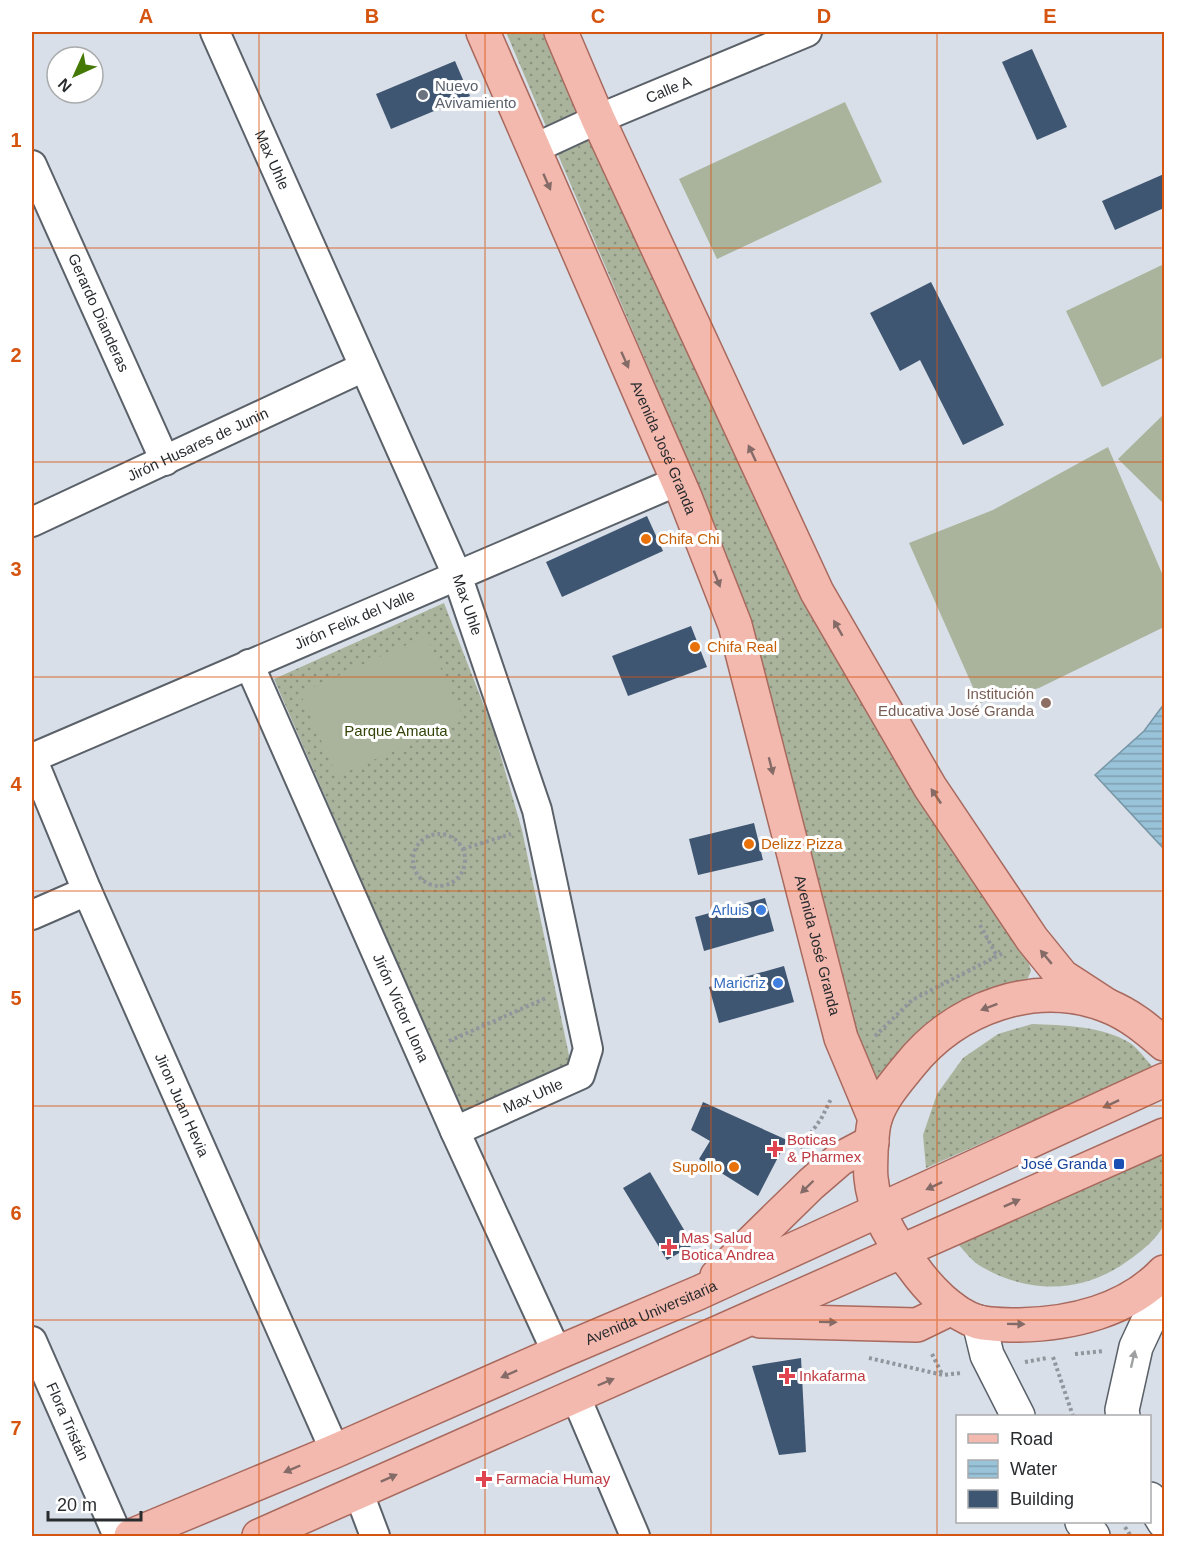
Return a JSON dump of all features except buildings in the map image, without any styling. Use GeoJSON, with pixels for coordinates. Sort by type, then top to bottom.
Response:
{"type":"FeatureCollection","features":[{"type":"Feature","properties":{"kind":"main road","name":"Avenida José Granda"},"geometry":{"type":"LineString","coordinates":[[483,32],[678,481],[735,625],[841,1038],[873,1130]]}},
{"type":"Feature","properties":{"kind":"main road"},"geometry":{"type":"LineString","coordinates":[[561,32],[598,120],[823,602],[930,787],[1032,939],[1062,976],[1108,1006],[1157,1031]]}},
{"type":"Feature","properties":{"kind":"main road"},"geometry":{"type":"LineString","coordinates":[[1017,1415],[965,1315],[922,1279],[901,1252],[879,1212],[871,1178],[873,1130],[885,1097],[916,1057],[939,1035],[965,1016],[997,1003],[1034,996],[1071,997],[1108,1006]]}},
{"type":"Feature","properties":{"kind":"main road","name":"Avenida Universitaria"},"geometry":{"type":"LineString","coordinates":[[131,1536],[335,1451],[698,1293],[1164,1080]]}},
{"type":"Feature","properties":{"kind":"main road"},"geometry":{"type":"LineString","coordinates":[[698,1293],[811,1184],[873,1130]]}},
{"type":"Feature","properties":{"kind":"main road"},"geometry":{"type":"LineString","coordinates":[[259,1536],[575,1395],[749,1321],[1164,1135]]}},
{"type":"Feature","properties":{"kind":"main road"},"geometry":{"type":"LineString","coordinates":[[749,1321],[917,1325],[965,1315],[1011,1325],[1048,1324],[1084,1317],[1120,1304],[1152,1284],[1164,1272]]}},
{"type":"Feature","properties":{"kind":"main road"},"geometry":{"type":"LineString","coordinates":[[1123,1415],[1136,1347],[1164,1287]]}},
{"type":"Feature","properties":{"kind":"main road"},"geometry":{"type":"LineString","coordinates":[[1151,1502],[1164,1522]]}},
{"type":"Feature","properties":{"kind":"main road"},"geometry":{"type":"LineString","coordinates":[[1083,1523],[1093,1536]]}},
{"type":"Feature","properties":{"kind":"street","name":"Max Uhle"},"geometry":{"type":"LineString","coordinates":[[215,32],[457,575],[537,810],[588,1049],[580,1075],[455,1131]]}},
{"type":"Feature","properties":{"kind":"street","name":"Calle A"},"geometry":{"type":"LineString","coordinates":[[533,149],[789,35]]}},
{"type":"Feature","properties":{"kind":"street","name":"Gerardo Dianderas"},"geometry":{"type":"LineString","coordinates":[[32,165],[165,461]]}},
{"type":"Feature","properties":{"kind":"street","name":"Jirón Husares de Junin"},"geometry":{"type":"LineString","coordinates":[[32,522],[364,367]]}},
{"type":"Feature","properties":{"kind":"street","name":"Jirón Felix del Valle"},"geometry":{"type":"LineString","coordinates":[[32,758],[678,481]]}},
{"type":"Feature","properties":{"kind":"street","name":"Jirón Víctor Llona"},"geometry":{"type":"LineString","coordinates":[[249,664],[455,1131],[556,1353]]}},
{"type":"Feature","properties":{"kind":"street","name":"Jiron Juan Hevia"},"geometry":{"type":"LineString","coordinates":[[32,758],[87,891],[335,1451]]}},
{"type":"Feature","properties":{"kind":"street"},"geometry":{"type":"LineString","coordinates":[[32,915],[87,891]]}},
{"type":"Feature","properties":{"kind":"street","name":"Flora Tristán"},"geometry":{"type":"LineString","coordinates":[[32,1341],[118,1536]]}},
{"type":"Feature","properties":{"kind":"street"},"geometry":{"type":"LineString","coordinates":[[575,1395],[635,1536]]}},
{"type":"Feature","properties":{"kind":"street"},"geometry":{"type":"LineString","coordinates":[[358,1491],[375,1536]]}},
{"type":"Feature","properties":{"kind":"path"},"geometry":{"type":"LineString","coordinates":[[463,849],[518,831]]}},
{"type":"Feature","properties":{"kind":"path"},"geometry":{"type":"LineString","coordinates":[[438,834],[449,836],[463,849],[464,869],[451,884],[430,885],[416,871],[413,861],[415,851],[420,842],[428,837],[438,834]]}},
{"type":"Feature","properties":{"kind":"path"},"geometry":{"type":"LineString","coordinates":[[447,1042],[552,995]]}},
{"type":"Feature","properties":{"kind":"path"},"geometry":{"type":"LineString","coordinates":[[1053,1357],[1074,1415]]}},
{"type":"Feature","properties":{"kind":"green space"},"geometry":{"type":"Polygon","coordinates":[[[506,32],[551,32],[689,347],[1026,953],[1031,971],[1027,980],[993,989],[875,1087],[858,1055],[751,625],[702,494],[506,32]]]}},
{"type":"Feature","properties":{"kind":"green space"},"geometry":{"type":"Polygon","coordinates":[[[845,102],[882,182],[717,259],[679,179],[845,102]]]}},
{"type":"Feature","properties":{"kind":"green space"},"geometry":{"type":"Polygon","coordinates":[[[1164,264],[1164,357],[1102,387],[1066,311],[1164,264]]]}},
{"type":"Feature","properties":{"kind":"green space"},"geometry":{"type":"Polygon","coordinates":[[[1164,414],[1164,504],[1118,459],[1164,414]]]}},
{"type":"Feature","properties":{"kind":"green space"},"geometry":{"type":"Polygon","coordinates":[[[1108,447],[1164,578],[1164,627],[1039,688],[980,703],[909,543],[993,510],[1108,447]]]}},
{"type":"Feature","properties":{"kind":"green space","name":"Parque Amauta"},"geometry":{"type":"Polygon","coordinates":[[[444,603],[493,729],[522,830],[571,1065],[462,1112],[274,679],[444,603]]]}},
{"type":"Feature","properties":{"kind":"green space"},"geometry":{"type":"Polygon","coordinates":[[[426,636],[464,720],[337,776],[300,693],[426,636]]]}},
{"type":"Feature","properties":{"kind":"green space"},"geometry":{"type":"Polygon","coordinates":[[[1032,1024],[1082,1027],[1108,1033],[1133,1045],[1153,1067],[926,1168],[923,1135],[937,1094],[963,1058],[998,1034],[1032,1024]]]}},
{"type":"Feature","properties":{"kind":"green space"},"geometry":{"type":"Polygon","coordinates":[[[1164,1150],[1166,1210],[1162,1229],[1134,1257],[1094,1279],[1057,1286],[1038,1286],[1019,1282],[978,1265],[956,1242],[1164,1150]]]}},
{"type":"Feature","properties":{"kind":"water"},"geometry":{"type":"Polygon","coordinates":[[[1164,704],[1164,849],[1095,775],[1144,731],[1164,704]]]}},
{"type":"Feature","properties":{"kind":"place","name":"Nuevo Avivamiento"},"geometry":{"type":"Point","coordinates":[423,95]}},
{"type":"Feature","properties":{"kind":"place","name":"Chifa Chi"},"geometry":{"type":"Point","coordinates":[646,539]}},
{"type":"Feature","properties":{"kind":"place","name":"Chifa Real"},"geometry":{"type":"Point","coordinates":[695,647]}},
{"type":"Feature","properties":{"kind":"place","name":"Institución Educativa José Granda"},"geometry":{"type":"Point","coordinates":[1046,703]}},
{"type":"Feature","properties":{"kind":"place","name":"Delizz Pizza"},"geometry":{"type":"Point","coordinates":[749,844]}},
{"type":"Feature","properties":{"kind":"place","name":"Arluis"},"geometry":{"type":"Point","coordinates":[761,910]}},
{"type":"Feature","properties":{"kind":"place","name":"Maricriz"},"geometry":{"type":"Point","coordinates":[778,983]}},
{"type":"Feature","properties":{"kind":"place","name":"Boticas & Pharmex"},"geometry":{"type":"Point","coordinates":[775,1149]}},
{"type":"Feature","properties":{"kind":"place","name":"José Granda"},"geometry":{"type":"Point","coordinates":[1119,1164]}},
{"type":"Feature","properties":{"kind":"place","name":"Supollo"},"geometry":{"type":"Point","coordinates":[734,1167]}},
{"type":"Feature","properties":{"kind":"place","name":"Mas Salud Botica Andrea"},"geometry":{"type":"Point","coordinates":[669,1247]}},
{"type":"Feature","properties":{"kind":"place","name":"Inkafarma"},"geometry":{"type":"Point","coordinates":[787,1376]}},
{"type":"Feature","properties":{"kind":"place","name":"Farmacia Humay"},"geometry":{"type":"Point","coordinates":[484,1479]}}]}
